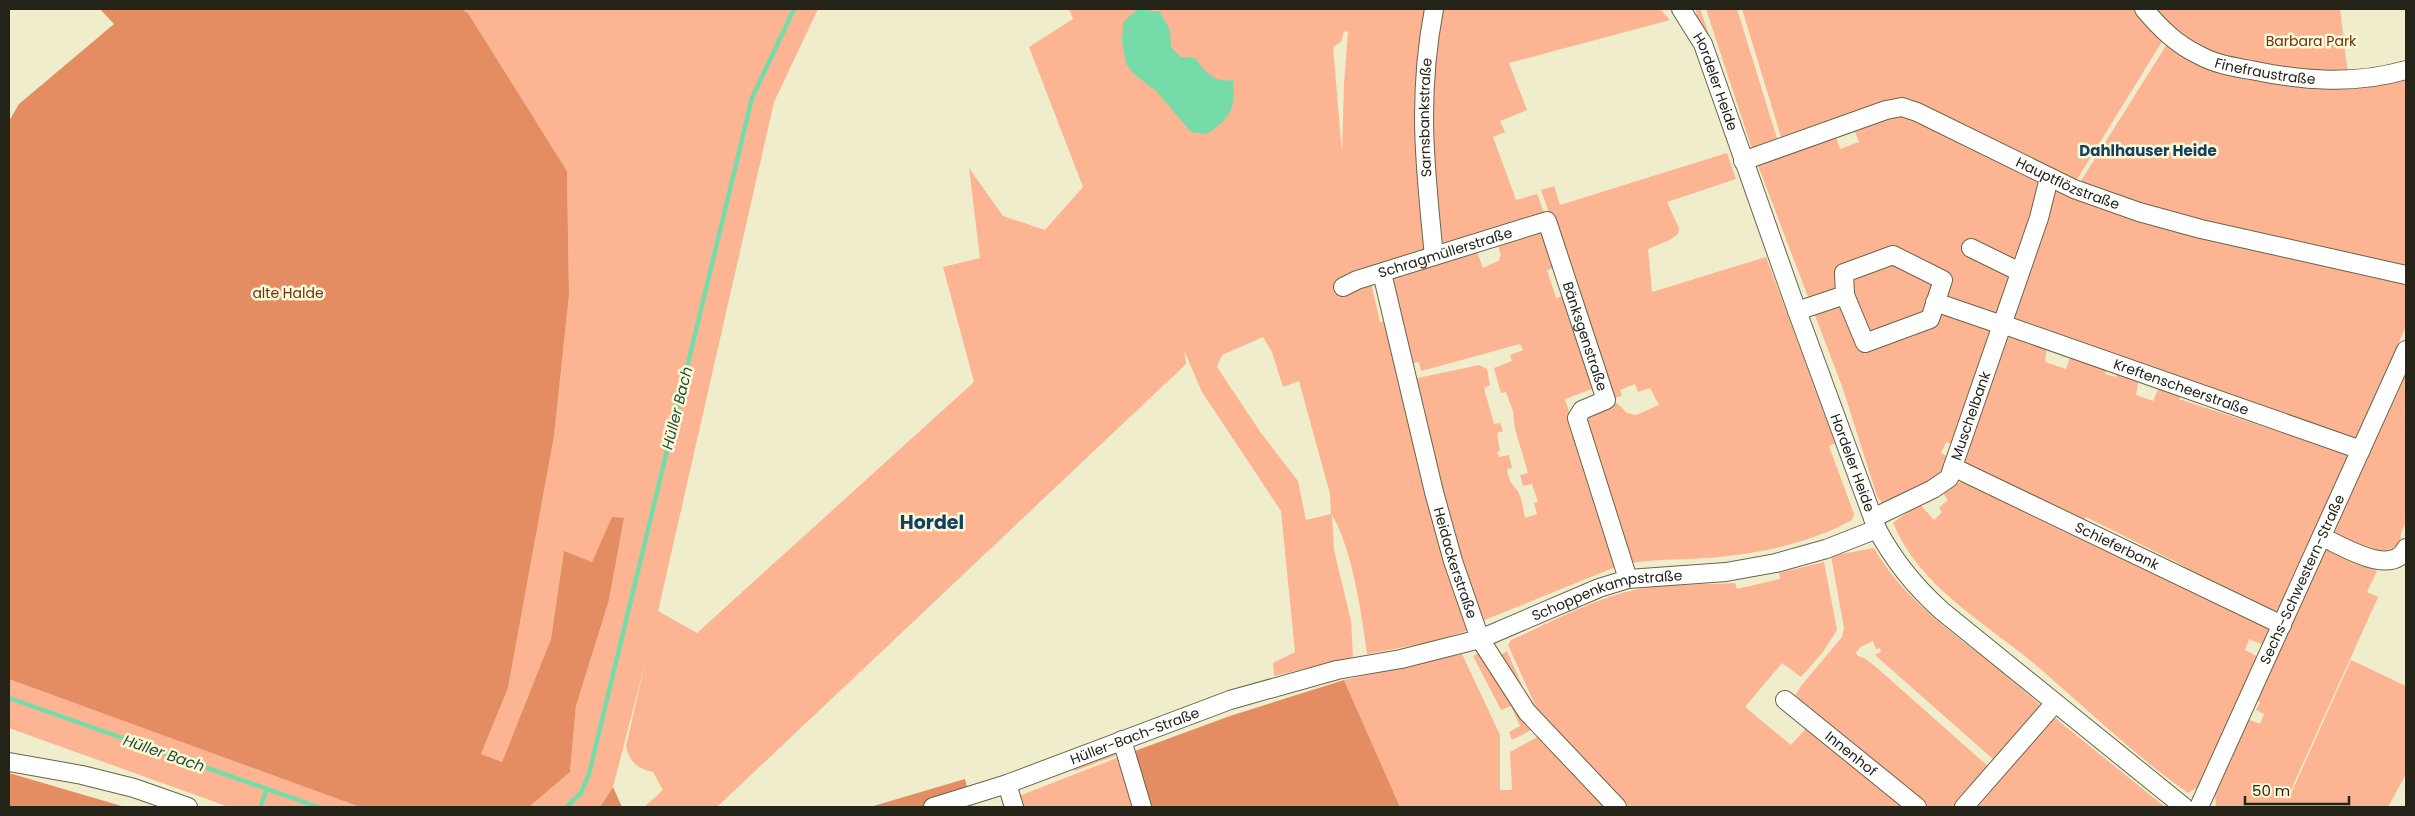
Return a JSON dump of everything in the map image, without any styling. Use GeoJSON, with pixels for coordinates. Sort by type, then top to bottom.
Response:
{"type":"FeatureCollection","features":[{"type":"Feature","properties":{"kind":"street","name":"Sarnsbankstraße"},"geometry":{"type":"LineString","coordinates":[[1434,9],[1425,63],[1422,133],[1434,256]]}},
{"type":"Feature","properties":{"kind":"street","name":"Hordeler Heide"},"geometry":{"type":"LineString","coordinates":[[1681,9],[1703,44],[1797,311],[1875,523],[1889,551],[1924,595],[2184,807]]}},
{"type":"Feature","properties":{"kind":"street","name":"Finefraustraße"},"geometry":{"type":"LineString","coordinates":[[2144,9],[2169,36],[2192,52],[2214,62],[2278,76],[2320,81],[2359,80],[2406,70]]}},
{"type":"Feature","properties":{"kind":"street","name":"Hauptflözstraße"},"geometry":{"type":"LineString","coordinates":[[1743,161],[1886,110],[1902,107],[1917,112],[2049,178],[2139,212],[2201,229],[2406,274]]}},
{"type":"Feature","properties":{"kind":"street","name":"Muschelbank"},"geometry":{"type":"LineString","coordinates":[[1875,523],[1949,478],[2039,218],[2049,178]]}},
{"type":"Feature","properties":{"kind":"street","name":"Schragmüllerstraße"},"geometry":{"type":"LineString","coordinates":[[1343,287],[1356,280],[1547,221]]}},
{"type":"Feature","properties":{"kind":"street","name":"Bänksgenstraße"},"geometry":{"type":"LineString","coordinates":[[1547,221],[1606,400],[1582,410],[1577,418],[1628,579]]}},
{"type":"Feature","properties":{"kind":"street"},"geometry":{"type":"LineString","coordinates":[[1971,248],[2020,272]]}},
{"type":"Feature","properties":{"kind":"street"},"geometry":{"type":"LineString","coordinates":[[1893,254],[1943,280],[1930,319],[1865,343],[1846,295],[1844,273],[1893,254]]}},
{"type":"Feature","properties":{"kind":"street","name":"Heidackerstraße"},"geometry":{"type":"LineString","coordinates":[[1382,273],[1434,492],[1453,561],[1480,639],[1527,712],[1617,807]]}},
{"type":"Feature","properties":{"kind":"street"},"geometry":{"type":"LineString","coordinates":[[1797,311],[1846,295]]}},
{"type":"Feature","properties":{"kind":"street","name":"Kreftenscheerstraße"},"geometry":{"type":"LineString","coordinates":[[1935,302],[2361,450]]}},
{"type":"Feature","properties":{"kind":"street","name":"Sechs-Schwestern-Straße"},"geometry":{"type":"LineString","coordinates":[[2199,807],[2406,350]]}},
{"type":"Feature","properties":{"kind":"street","name":"Schieferbank"},"geometry":{"type":"LineString","coordinates":[[1954,467],[2282,625]]}},
{"type":"Feature","properties":{"kind":"street","name":"Schoppenkampstraße"},"geometry":{"type":"LineString","coordinates":[[1337,670],[1401,659],[1480,639],[1599,588],[1628,579],[1726,572],[1776,563],[1826,549],[1875,523]]}},
{"type":"Feature","properties":{"kind":"street"},"geometry":{"type":"LineString","coordinates":[[2322,536],[2376,560],[2397,560],[2402,557],[2406,548]]}},
{"type":"Feature","properties":{"kind":"street","name":"Hüller-Bach-Straße"},"geometry":{"type":"LineString","coordinates":[[933,807],[1006,784],[1230,700],[1337,670]]}},
{"type":"Feature","properties":{"kind":"street","name":"Innenhof"},"geometry":{"type":"LineString","coordinates":[[1785,700],[1917,807]]}},
{"type":"Feature","properties":{"kind":"street"},"geometry":{"type":"LineString","coordinates":[[1964,807],[2055,703]]}},
{"type":"Feature","properties":{"kind":"street"},"geometry":{"type":"LineString","coordinates":[[1122,740],[1142,807]]}},
{"type":"Feature","properties":{"kind":"street"},"geometry":{"type":"LineString","coordinates":[[9,762],[82,775],[134,788],[188,807]]}},
{"type":"Feature","properties":{"kind":"street"},"geometry":{"type":"LineString","coordinates":[[1006,784],[1014,807]]}},
{"type":"Feature","properties":{"kind":"green space","name":"alte Halde"},"geometry":{"type":"Polygon","coordinates":[[[100,9],[461,9],[468,13],[567,171],[569,295],[554,436],[508,688],[481,754],[502,762],[551,639],[564,551],[592,562],[612,517],[624,518],[609,600],[576,706],[570,772],[529,807],[360,807],[9,679],[9,121],[19,104],[114,24],[100,9]]]}},
{"type":"Feature","properties":{"kind":"green space"},"geometry":{"type":"Polygon","coordinates":[[[461,9],[818,9],[774,102],[658,611],[697,633],[974,382],[943,267],[980,258],[969,168],[1003,216],[1045,230],[1083,187],[1029,47],[1073,19],[1069,9],[1429,9],[1424,251],[1368,270],[1380,322],[1387,321],[1472,629],[1432,642],[1367,654],[1351,563],[1332,515],[1334,550],[1351,621],[1353,657],[1274,676],[1273,663],[1295,652],[1281,511],[1202,392],[1184,350],[1186,364],[717,807],[644,807],[663,790],[653,772],[643,769],[632,761],[626,746],[645,663],[613,787],[600,807],[529,807],[570,772],[576,706],[609,600],[624,518],[612,518],[592,562],[564,552],[551,639],[502,762],[481,754],[508,688],[554,436],[569,295],[567,171],[468,13],[461,9]],[[1344,31],[1341,42],[1333,47],[1342,153],[1348,32],[1344,31]],[[1263,337],[1222,355],[1217,367],[1261,433],[1298,481],[1306,520],[1331,514],[1330,494],[1299,381],[1283,387],[1272,352],[1263,337]]]}},
{"type":"Feature","properties":{"kind":"green space"},"geometry":{"type":"Polygon","coordinates":[[[1439,9],[1660,9],[1670,20],[1509,63],[1527,110],[1500,121],[1505,132],[1493,137],[1516,200],[1537,194],[1545,215],[1438,249],[1429,134],[1439,9]]]}},
{"type":"Feature","properties":{"kind":"green space"},"geometry":{"type":"Polygon","coordinates":[[[1696,9],[1700,9],[1713,46],[1697,18],[1696,9]]]}},
{"type":"Feature","properties":{"kind":"green space"},"geometry":{"type":"Polygon","coordinates":[[[1706,9],[1737,9],[1779,145],[1753,152],[1706,9]]]}},
{"type":"Feature","properties":{"kind":"green space"},"geometry":{"type":"Polygon","coordinates":[[[1742,9],[2137,9],[2163,40],[2076,181],[1912,102],[1782,140],[1742,9]]]}},
{"type":"Feature","properties":{"kind":"green space","name":"Barbara Park"},"geometry":{"type":"Polygon","coordinates":[[[2152,9],[2340,9],[2348,74],[2289,70],[2242,62],[2201,50],[2188,43],[2152,9]]]}},
{"type":"Feature","properties":{"kind":"green space"},"geometry":{"type":"Polygon","coordinates":[[[2167,44],[2236,73],[2406,76],[2406,267],[2143,207],[2079,184],[2167,44]]]}},
{"type":"Feature","properties":{"kind":"green space"},"geometry":{"type":"Polygon","coordinates":[[[1900,113],[2038,180],[2041,186],[1955,446],[1946,442],[1941,453],[1952,459],[1944,477],[1885,508],[1877,496],[1843,389],[1756,160],[1835,134],[1840,149],[1859,142],[1854,129],[1900,113]]]}},
{"type":"Feature","properties":{"kind":"green space"},"geometry":{"type":"Polygon","coordinates":[[[1727,153],[1736,179],[1667,202],[1679,228],[1678,234],[1670,240],[1648,249],[1652,292],[1766,257],[1835,443],[1829,446],[1854,514],[1852,520],[1835,528],[1817,536],[1780,547],[1742,554],[1631,563],[1583,417],[1613,403],[1617,403],[1627,413],[1636,415],[1659,405],[1650,388],[1638,392],[1635,384],[1620,390],[1622,396],[1611,398],[1541,190],[1554,186],[1560,205],[1727,153]]]}},
{"type":"Feature","properties":{"kind":"green space"},"geometry":{"type":"Polygon","coordinates":[[[2054,189],[2406,282],[2406,326],[2355,443],[2287,420],[2288,414],[2009,321],[2054,189]]]}},
{"type":"Feature","properties":{"kind":"green space"},"geometry":{"type":"Polygon","coordinates":[[[1542,229],[1559,266],[1547,270],[1556,298],[1566,295],[1595,385],[1592,389],[1565,399],[1618,566],[1482,621],[1463,569],[1413,379],[1479,365],[1487,369],[1490,385],[1484,388],[1494,424],[1500,423],[1503,431],[1497,433],[1500,451],[1497,452],[1499,457],[1509,455],[1512,468],[1507,469],[1510,481],[1520,496],[1525,518],[1537,514],[1534,503],[1538,502],[1532,484],[1523,486],[1520,475],[1528,473],[1515,429],[1513,411],[1506,392],[1501,393],[1494,368],[1512,361],[1510,355],[1523,350],[1520,344],[1421,371],[1419,362],[1409,364],[1392,279],[1396,275],[1476,249],[1483,268],[1500,260],[1499,257],[1501,256],[1497,242],[1542,229]]]}},
{"type":"Feature","properties":{"kind":"green space"},"geometry":{"type":"Polygon","coordinates":[[[2004,332],[2047,347],[2045,362],[2066,369],[2071,354],[2107,367],[2105,374],[2116,377],[2118,371],[2139,378],[2136,395],[2153,401],[2159,387],[2181,394],[2179,399],[2289,435],[2291,431],[2349,452],[2340,478],[2275,617],[2182,572],[2184,566],[2086,517],[2082,523],[1963,462],[2004,332]]]}},
{"type":"Feature","properties":{"kind":"green space"},"geometry":{"type":"Polygon","coordinates":[[[2406,371],[2406,523],[2401,533],[2400,545],[2380,553],[2338,536],[2335,530],[2406,371]]]}},
{"type":"Feature","properties":{"kind":"green space"},"geometry":{"type":"Polygon","coordinates":[[[1967,478],[2041,514],[2179,586],[2182,581],[2270,627],[2263,645],[2249,639],[2245,650],[2257,656],[2198,787],[2188,793],[2149,763],[2037,666],[1956,602],[1920,567],[1905,546],[1893,523],[1919,503],[1934,520],[1942,512],[1939,508],[1948,500],[1942,492],[1967,478]]]}},
{"type":"Feature","properties":{"kind":"green space"},"geometry":{"type":"Polygon","coordinates":[[[1874,548],[1909,595],[1953,634],[2043,707],[1994,760],[1875,655],[1881,652],[1880,648],[1876,649],[1873,641],[1860,647],[1856,653],[1858,656],[1876,667],[1990,768],[1958,807],[1925,807],[1794,698],[1801,686],[1842,637],[1844,628],[1831,556],[1874,548]]]}},
{"type":"Feature","properties":{"kind":"green space"},"geometry":{"type":"Polygon","coordinates":[[[2326,548],[2377,571],[2367,592],[2378,597],[2294,783],[2289,798],[2351,660],[2406,686],[2406,774],[2388,807],[2216,807],[2215,794],[2248,719],[2260,724],[2264,714],[2256,710],[2260,702],[2256,700],[2326,548]]]}},
{"type":"Feature","properties":{"kind":"green space"},"geometry":{"type":"Polygon","coordinates":[[[1824,562],[1837,630],[1823,652],[1801,677],[1782,663],[1745,707],[1791,745],[1809,725],[1903,807],[1627,807],[1589,771],[1540,716],[1508,645],[1511,640],[1558,618],[1622,593],[1651,587],[1687,584],[1735,583],[1737,589],[1780,579],[1779,573],[1824,562]]]}},
{"type":"Feature","properties":{"kind":"green space"},"geometry":{"type":"Polygon","coordinates":[[[1507,651],[1533,711],[1499,656],[1507,651]]]}},
{"type":"Feature","properties":{"kind":"green space"},"geometry":{"type":"Polygon","coordinates":[[[1479,653],[1533,729],[1512,740],[1509,732],[1520,726],[1511,706],[1501,710],[1473,656],[1479,653]]]}},
{"type":"Feature","properties":{"kind":"green space"},"geometry":{"type":"Polygon","coordinates":[[[1462,654],[1500,735],[1500,790],[1512,790],[1510,752],[1539,736],[1608,807],[1400,807],[1344,680],[1462,654]]]}},
{"type":"Feature","properties":{"kind":"green space"},"geometry":{"type":"Polygon","coordinates":[[[9,679],[360,807],[229,807],[9,728],[9,679]]]}},
{"type":"Feature","properties":{"kind":"green space"},"geometry":{"type":"Polygon","coordinates":[[[1344,680],[1400,807],[1150,807],[1132,752],[1230,716],[1344,680]]]}},
{"type":"Feature","properties":{"kind":"green space"},"geometry":{"type":"Polygon","coordinates":[[[2050,714],[2165,807],[1972,807],[2050,714]]]}},
{"type":"Feature","properties":{"kind":"green space"},"geometry":{"type":"Polygon","coordinates":[[[1113,752],[1117,755],[1075,771],[1072,766],[1113,752]]]}},
{"type":"Feature","properties":{"kind":"green space"},"geometry":{"type":"Polygon","coordinates":[[[1119,757],[1137,807],[1024,807],[1019,796],[1119,757]]]}},
{"type":"Feature","properties":{"kind":"green space"},"geometry":{"type":"Polygon","coordinates":[[[9,773],[125,807],[9,807],[9,773]]]}},
{"type":"Feature","properties":{"kind":"green space"},"geometry":{"type":"Polygon","coordinates":[[[965,779],[972,807],[870,807],[965,779]]]}},
{"type":"Feature","properties":{"kind":"green space"},"geometry":{"type":"Polygon","coordinates":[[[613,787],[622,807],[600,807],[613,787]]]}},
{"type":"Feature","properties":{"kind":"shaded area"},"geometry":{"type":"Polygon","coordinates":[[[1138,9],[1160,12],[1170,30],[1171,47],[1181,57],[1195,58],[1206,72],[1215,78],[1233,80],[1234,98],[1230,112],[1222,123],[1207,134],[1191,132],[1156,91],[1134,74],[1126,64],[1122,42],[1123,22],[1138,9]]]}},
{"type":"Feature","properties":{"kind":"waterway","name":"Hüller Bach"},"geometry":{"type":"LineString","coordinates":[[566,807],[581,793],[589,774],[752,98],[794,9]]}},
{"type":"Feature","properties":{"kind":"waterway","name":"Hüller Bach"},"geometry":{"type":"LineString","coordinates":[[9,698],[318,807]]}},
{"type":"Feature","properties":{"kind":"waterway"},"geometry":{"type":"LineString","coordinates":[[261,805],[267,789]]}},
{"type":"Feature","properties":{"kind":"district","name":"Dahlhauser Heide"},"geometry":{"type":"Point","coordinates":[2148,150]}},
{"type":"Feature","properties":{"kind":"district","name":"Hordel"},"geometry":{"type":"Point","coordinates":[932,522]}}]}
